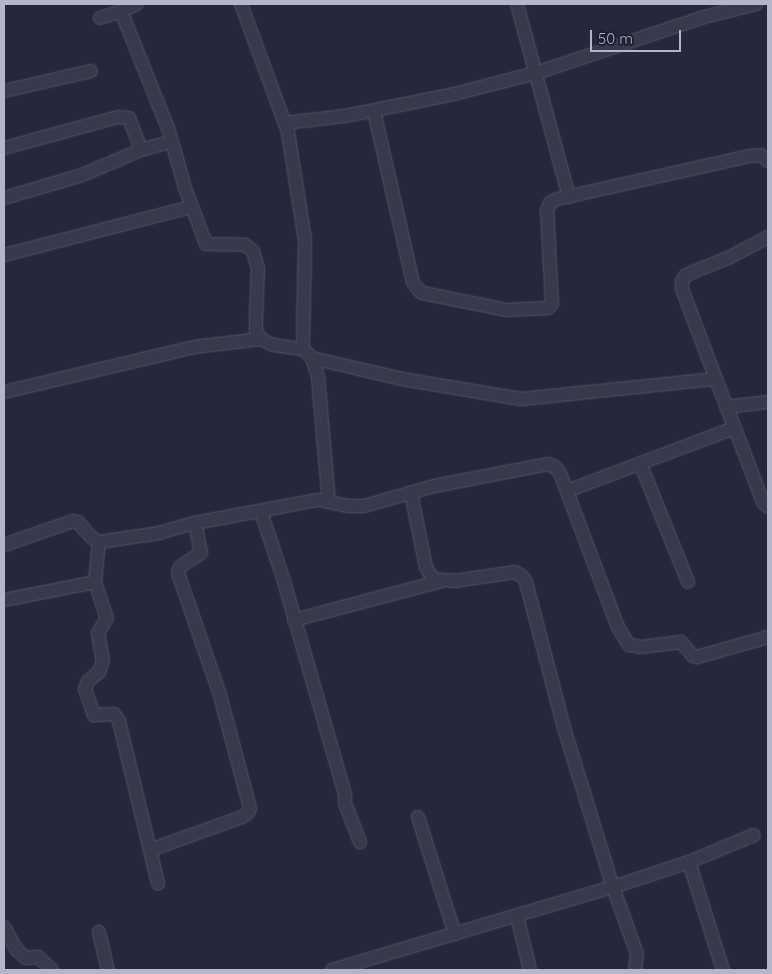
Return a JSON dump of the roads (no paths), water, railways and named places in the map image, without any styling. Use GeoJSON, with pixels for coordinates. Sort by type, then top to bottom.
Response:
{"type":"FeatureCollection","features":[{"type":"Feature","properties":{"kind":"street"},"geometry":{"type":"LineString","coordinates":[[100,18],[137,4]]}},
{"type":"Feature","properties":{"kind":"street"},"geometry":{"type":"LineString","coordinates":[[240,4],[285,123],[305,240],[308,353],[318,378],[329,502]]}},
{"type":"Feature","properties":{"kind":"street"},"geometry":{"type":"LineString","coordinates":[[517,4],[569,197]]}},
{"type":"Feature","properties":{"kind":"street"},"geometry":{"type":"LineString","coordinates":[[285,123],[374,110],[454,94],[536,73],[704,17],[756,4]]}},
{"type":"Feature","properties":{"kind":"street"},"geometry":{"type":"LineString","coordinates":[[120,11],[152,85],[206,244],[245,245],[253,251],[258,268],[256,331],[261,339]]}},
{"type":"Feature","properties":{"kind":"street"},"geometry":{"type":"LineString","coordinates":[[4,91],[91,71]]}},
{"type":"Feature","properties":{"kind":"street"},"geometry":{"type":"LineString","coordinates":[[374,110],[413,282],[422,292],[507,310],[548,308],[553,300],[546,210],[550,203],[750,156],[762,155],[768,161]]}},
{"type":"Feature","properties":{"kind":"street"},"geometry":{"type":"LineString","coordinates":[[4,148],[118,117],[129,118],[141,150]]}},
{"type":"Feature","properties":{"kind":"street"},"geometry":{"type":"LineString","coordinates":[[4,198],[82,175],[141,150],[172,140]]}},
{"type":"Feature","properties":{"kind":"street"},"geometry":{"type":"LineString","coordinates":[[4,254],[192,207]]}},
{"type":"Feature","properties":{"kind":"street"},"geometry":{"type":"LineString","coordinates":[[768,237],[728,258],[685,276],[682,281],[685,298],[726,407],[763,502],[768,507]]}},
{"type":"Feature","properties":{"kind":"street"},"geometry":{"type":"LineString","coordinates":[[4,392],[194,347],[261,339],[273,344],[402,379],[521,399],[716,380]]}},
{"type":"Feature","properties":{"kind":"street"},"geometry":{"type":"LineString","coordinates":[[726,407],[768,402]]}},
{"type":"Feature","properties":{"kind":"street"},"geometry":{"type":"LineString","coordinates":[[567,491],[734,428]]}},
{"type":"Feature","properties":{"kind":"street"},"geometry":{"type":"LineString","coordinates":[[4,545],[73,521],[82,525],[91,537],[99,542],[150,535],[195,523],[311,501],[320,500],[348,506],[364,506],[434,486],[548,464],[555,467],[560,473],[618,627],[629,645],[641,646],[682,642],[693,656],[697,657],[768,637]]}},
{"type":"Feature","properties":{"kind":"street"},"geometry":{"type":"LineString","coordinates":[[640,464],[688,582]]}},
{"type":"Feature","properties":{"kind":"street"},"geometry":{"type":"LineString","coordinates":[[411,493],[426,567],[433,579],[444,581]]}},
{"type":"Feature","properties":{"kind":"street"},"geometry":{"type":"LineString","coordinates":[[261,512],[345,794],[346,803],[360,842]]}},
{"type":"Feature","properties":{"kind":"street"},"geometry":{"type":"LineString","coordinates":[[150,850],[242,818],[248,813],[250,808],[220,695],[178,573],[180,567],[201,553],[195,523]]}},
{"type":"Feature","properties":{"kind":"street"},"geometry":{"type":"LineString","coordinates":[[99,542],[95,582],[107,618],[98,633],[104,660],[99,672],[88,680],[85,689],[94,715],[114,714],[118,721],[158,883]]}},
{"type":"Feature","properties":{"kind":"street"},"geometry":{"type":"LineString","coordinates":[[294,620],[444,581],[515,572],[522,576],[526,582],[564,728],[613,887],[637,954],[635,970]]}},
{"type":"Feature","properties":{"kind":"street"},"geometry":{"type":"LineString","coordinates":[[4,600],[95,582]]}},
{"type":"Feature","properties":{"kind":"street"},"geometry":{"type":"LineString","coordinates":[[418,817],[456,934]]}},
{"type":"Feature","properties":{"kind":"street"},"geometry":{"type":"LineString","coordinates":[[332,970],[613,887],[689,862],[754,835]]}},
{"type":"Feature","properties":{"kind":"street"},"geometry":{"type":"LineString","coordinates":[[689,862],[723,970]]}},
{"type":"Feature","properties":{"kind":"street"},"geometry":{"type":"LineString","coordinates":[[517,916],[530,970]]}},
{"type":"Feature","properties":{"kind":"street"},"geometry":{"type":"LineString","coordinates":[[4,929],[17,950],[26,958],[38,958],[52,970]]}},
{"type":"Feature","properties":{"kind":"street"},"geometry":{"type":"LineString","coordinates":[[99,932],[108,970]]}}]}
